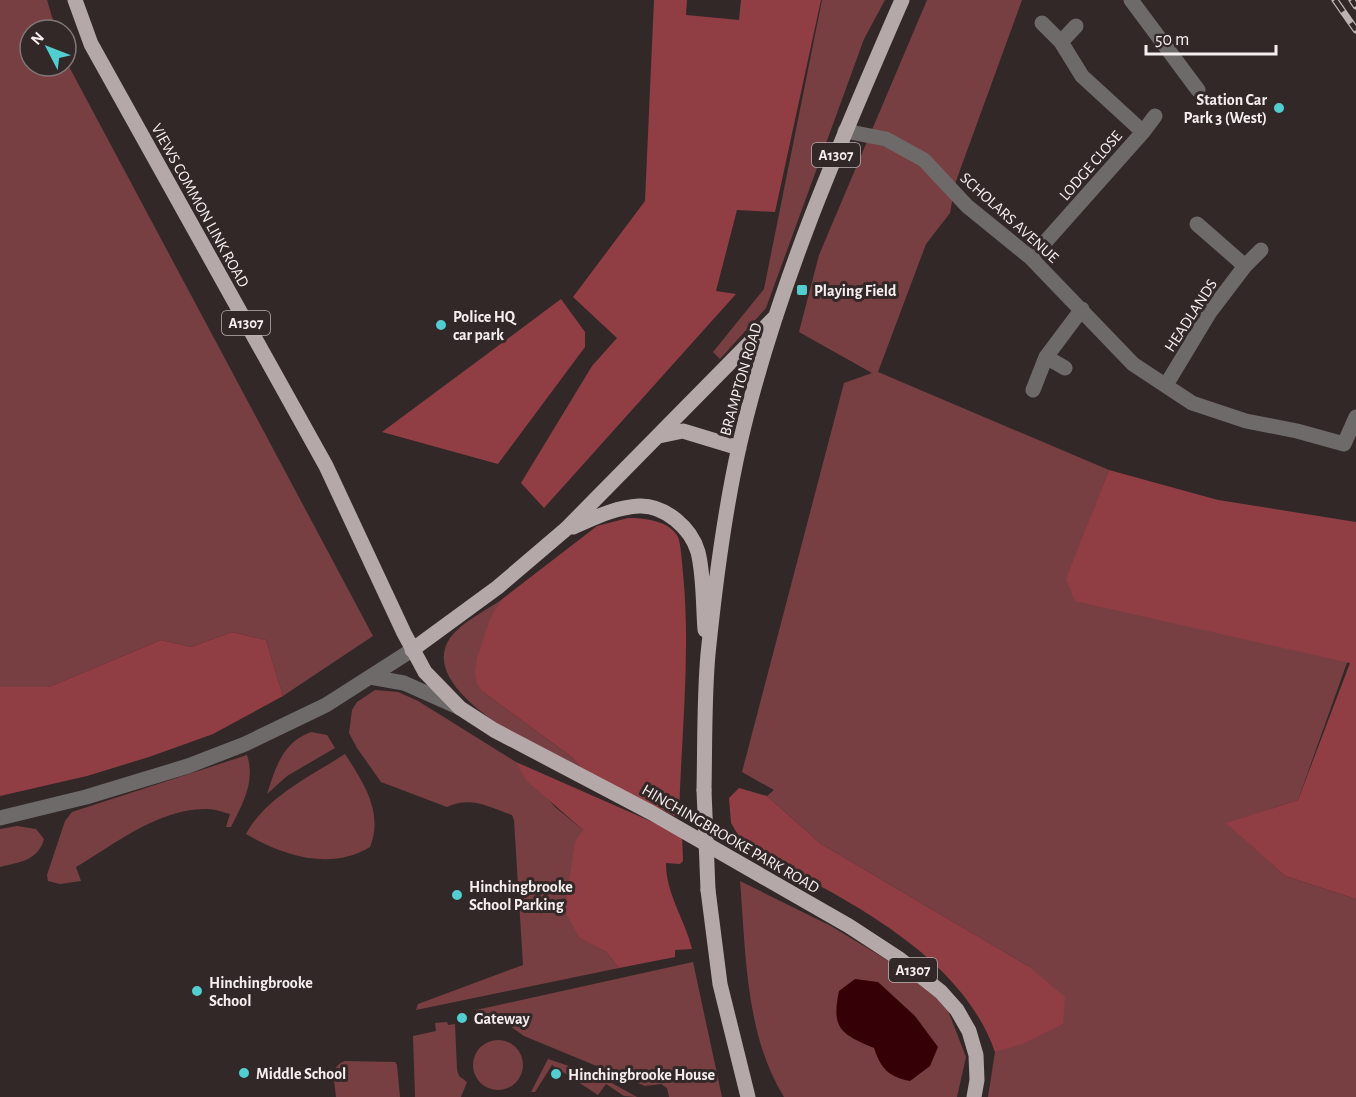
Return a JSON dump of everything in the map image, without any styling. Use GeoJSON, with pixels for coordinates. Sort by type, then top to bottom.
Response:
{"type":"FeatureCollection","features":[{"type":"Feature","properties":{"kind":"main road","name":"VIEWS COMMON LINK ROAD"},"geometry":{"type":"LineString","coordinates":[[75,0],[91,44],[326,466],[412,650]]}},
{"type":"Feature","properties":{"kind":"main road","name":"BRAMPTON ROAD"},"geometry":{"type":"LineString","coordinates":[[750,1093],[720,984],[708,890],[704,790],[708,654],[739,448],[762,362],[845,131],[902,0]]}},
{"type":"Feature","properties":{"kind":"main road","name":"A1307"},"geometry":{"type":"LineString","coordinates":[[412,650],[498,587],[566,529],[778,314]]}},
{"type":"Feature","properties":{"kind":"main road"},"geometry":{"type":"LineString","coordinates":[[659,436],[683,431],[739,448]]}},
{"type":"Feature","properties":{"kind":"main road"},"geometry":{"type":"LineString","coordinates":[[566,529],[612,512],[641,506],[660,510],[677,520],[692,537],[698,553],[708,654]]}},
{"type":"Feature","properties":{"kind":"main road","name":"HINCHINGBROOKE PARK ROAD"},"geometry":{"type":"LineString","coordinates":[[412,650],[425,672],[460,708],[849,926],[898,958],[941,992],[957,1010],[969,1031],[976,1055],[975,1097]]}},
{"type":"Feature","properties":{"kind":"street"},"geometry":{"type":"LineString","coordinates":[[1131,0],[1198,90]]}},
{"type":"Feature","properties":{"kind":"street","name":"LODGE CLOSE"},"geometry":{"type":"LineString","coordinates":[[1030,258],[1143,132],[1082,76],[1061,42],[1042,23]]}},
{"type":"Feature","properties":{"kind":"street"},"geometry":{"type":"LineString","coordinates":[[1061,42],[1076,26]]}},
{"type":"Feature","properties":{"kind":"street"},"geometry":{"type":"LineString","coordinates":[[1143,132],[1155,116]]}},
{"type":"Feature","properties":{"kind":"street","name":"SCHOLARS AVENUE"},"geometry":{"type":"LineString","coordinates":[[845,131],[886,139],[924,160],[967,206],[1030,258],[1133,364],[1192,403],[1246,422],[1297,431],[1350,447],[1356,417]]}},
{"type":"Feature","properties":{"kind":"street"},"geometry":{"type":"LineString","coordinates":[[1197,224],[1245,266]]}},
{"type":"Feature","properties":{"kind":"street","name":"HEADLANDS"},"geometry":{"type":"LineString","coordinates":[[1166,385],[1210,312],[1245,266],[1261,250]]}},
{"type":"Feature","properties":{"kind":"street"},"geometry":{"type":"LineString","coordinates":[[1033,390],[1046,357],[1082,309]]}},
{"type":"Feature","properties":{"kind":"street"},"geometry":{"type":"LineString","coordinates":[[1046,357],[1065,368]]}},
{"type":"Feature","properties":{"kind":"street"},"geometry":{"type":"LineString","coordinates":[[0,818],[63,803],[188,766],[297,721],[412,650]]}},
{"type":"Feature","properties":{"kind":"street"},"geometry":{"type":"LineString","coordinates":[[370,677],[404,683],[460,708]]}},
{"type":"Feature","properties":{"kind":"shaded area"},"geometry":{"type":"Polygon","coordinates":[[[0,0],[47,0],[52,18],[18,18],[18,78],[75,78],[373,636],[283,696],[266,640],[232,632],[191,647],[161,640],[49,687],[0,687],[0,0]]]}},
{"type":"Feature","properties":{"kind":"shaded area"},"geometry":{"type":"Polygon","coordinates":[[[654,0],[687,0],[686,15],[739,20],[741,0],[821,0],[775,212],[737,210],[716,291],[736,294],[544,508],[521,483],[592,366],[617,338],[573,297],[645,201],[654,0]]]}},
{"type":"Feature","properties":{"kind":"shaded area"},"geometry":{"type":"Polygon","coordinates":[[[822,0],[885,0],[864,39],[766,308],[720,359],[713,352],[764,289],[822,0]]]}},
{"type":"Feature","properties":{"kind":"shaded area"},"geometry":{"type":"Polygon","coordinates":[[[927,0],[1022,0],[956,181],[950,213],[926,244],[878,372],[1109,470],[1067,579],[1349,657],[1298,800],[1227,823],[1285,876],[1356,899],[1356,1097],[988,1097],[995,1052],[1063,1024],[1028,966],[821,844],[767,796],[774,790],[742,772],[844,383],[872,373],[799,332],[819,255],[927,0]]]}},
{"type":"Feature","properties":{"kind":"shaded area"},"geometry":{"type":"Polygon","coordinates":[[[561,299],[585,332],[585,347],[498,464],[382,432],[561,299]]]}},
{"type":"Feature","properties":{"kind":"shaded area"},"geometry":{"type":"Polygon","coordinates":[[[1109,470],[1218,500],[1356,522],[1356,899],[1285,876],[1226,823],[1298,800],[1350,663],[1075,601],[1066,579],[1109,470]]]}},
{"type":"Feature","properties":{"kind":"shaded area"},"geometry":{"type":"Polygon","coordinates":[[[628,518],[648,520],[668,527],[674,531],[680,544],[686,634],[679,818],[586,774],[573,758],[483,692],[477,684],[475,672],[477,658],[490,619],[501,600],[597,526],[628,518]]]}},
{"type":"Feature","properties":{"kind":"shaded area"},"geometry":{"type":"Polygon","coordinates":[[[501,600],[488,633],[483,692],[573,758],[586,774],[518,737],[491,719],[468,700],[451,679],[444,659],[450,638],[467,622],[501,600]]]}},
{"type":"Feature","properties":{"kind":"shaded area"},"geometry":{"type":"Polygon","coordinates":[[[232,632],[266,640],[283,696],[213,734],[149,757],[87,776],[0,796],[0,687],[49,687],[161,640],[191,647],[232,632]]]}},
{"type":"Feature","properties":{"kind":"shaded area"},"geometry":{"type":"Polygon","coordinates":[[[375,690],[398,692],[418,701],[516,762],[555,807],[583,830],[566,902],[579,936],[606,952],[619,968],[416,1010],[418,1004],[523,965],[514,820],[512,815],[487,806],[464,802],[447,807],[381,782],[349,733],[352,710],[357,702],[375,690]]]}},
{"type":"Feature","properties":{"kind":"shaded area"},"geometry":{"type":"Polygon","coordinates":[[[311,732],[327,735],[335,748],[287,776],[267,794],[277,765],[287,749],[311,732]]]}},
{"type":"Feature","properties":{"kind":"shaded area"},"geometry":{"type":"Polygon","coordinates":[[[345,754],[370,798],[375,822],[370,847],[339,858],[307,858],[276,849],[246,834],[265,809],[277,798],[345,754]]]}},
{"type":"Feature","properties":{"kind":"shaded area"},"geometry":{"type":"Polygon","coordinates":[[[247,755],[249,783],[231,827],[226,827],[230,814],[216,810],[189,810],[172,814],[138,829],[76,867],[81,881],[60,884],[48,881],[47,875],[65,821],[72,812],[247,755]]]}},
{"type":"Feature","properties":{"kind":"shaded area"},"geometry":{"type":"Polygon","coordinates":[[[516,762],[682,835],[683,861],[680,864],[666,863],[667,875],[672,896],[692,949],[675,950],[675,957],[619,968],[606,952],[579,937],[567,915],[566,902],[575,842],[583,830],[526,780],[516,762]]]}},
{"type":"Feature","properties":{"kind":"shaded area"},"geometry":{"type":"Polygon","coordinates":[[[739,788],[767,796],[821,844],[1028,966],[1065,997],[1063,1024],[1022,1044],[995,1052],[978,1016],[953,983],[923,954],[890,928],[853,905],[744,845],[731,823],[729,798],[739,788]]]}},
{"type":"Feature","properties":{"kind":"shaded area"},"geometry":{"type":"Polygon","coordinates":[[[17,826],[36,829],[44,839],[32,856],[21,862],[0,867],[0,829],[17,826]]]}},
{"type":"Feature","properties":{"kind":"shaded area"},"geometry":{"type":"Polygon","coordinates":[[[740,881],[831,926],[887,960],[945,1003],[966,1057],[957,1097],[784,1097],[771,1073],[755,1020],[746,964],[740,881]]]}},
{"type":"Feature","properties":{"kind":"shaded area"},"geometry":{"type":"Polygon","coordinates":[[[693,962],[722,1097],[669,1097],[667,1088],[661,1084],[645,1086],[524,1036],[510,1026],[476,1024],[476,1010],[693,962]]]}},
{"type":"Feature","properties":{"kind":"shaded area"},"geometry":{"type":"Polygon","coordinates":[[[855,979],[878,982],[915,1016],[938,1047],[930,1066],[910,1081],[896,1077],[887,1071],[874,1048],[853,1039],[841,1028],[836,1014],[839,991],[855,979]]]}},
{"type":"Feature","properties":{"kind":"shaded area"},"geometry":{"type":"Polygon","coordinates":[[[447,1022],[448,1025],[455,1024],[457,1069],[459,1076],[467,1082],[461,1097],[415,1097],[413,1036],[436,1031],[435,1023],[447,1022]]]}},
{"type":"Feature","properties":{"kind":"shaded area"},"geometry":{"type":"Polygon","coordinates":[[[493,1040],[503,1040],[516,1047],[523,1060],[523,1070],[516,1083],[503,1090],[493,1090],[484,1086],[477,1079],[473,1070],[473,1060],[477,1051],[484,1044],[493,1040]]]}},
{"type":"Feature","properties":{"kind":"shaded area"},"geometry":{"type":"Polygon","coordinates":[[[548,1059],[599,1076],[637,1097],[624,1096],[606,1084],[598,1095],[552,1065],[535,1092],[531,1092],[548,1059]]]}},
{"type":"Feature","properties":{"kind":"shaded area"},"geometry":{"type":"Polygon","coordinates":[[[345,1061],[395,1062],[400,1097],[336,1097],[335,1071],[340,1063],[345,1061]]]}},
{"type":"Feature","properties":{"kind":"railway"},"geometry":{"type":"LineString","coordinates":[[1335,0],[1356,30]]}},
{"type":"Feature","properties":{"kind":"railway"},"geometry":{"type":"LineString","coordinates":[[1352,0],[1356,6]]}},
{"type":"Feature","properties":{"kind":"place","name":"Station Car Park 3 (West)"},"geometry":{"type":"Point","coordinates":[1279,108]}},
{"type":"Feature","properties":{"kind":"place","name":"Playing Field"},"geometry":{"type":"Point","coordinates":[802,290]}},
{"type":"Feature","properties":{"kind":"place","name":"Police HQ car park"},"geometry":{"type":"Point","coordinates":[441,325]}},
{"type":"Feature","properties":{"kind":"place","name":"Hinchingbrooke School Parking"},"geometry":{"type":"Point","coordinates":[457,895]}},
{"type":"Feature","properties":{"kind":"place","name":"Hinchingbrooke School"},"geometry":{"type":"Point","coordinates":[197,991]}},
{"type":"Feature","properties":{"kind":"place","name":"Gateway"},"geometry":{"type":"Point","coordinates":[462,1018]}},
{"type":"Feature","properties":{"kind":"place","name":"Middle School"},"geometry":{"type":"Point","coordinates":[244,1073]}},
{"type":"Feature","properties":{"kind":"place","name":"Hinchingbrooke House"},"geometry":{"type":"Point","coordinates":[556,1074]}}]}
